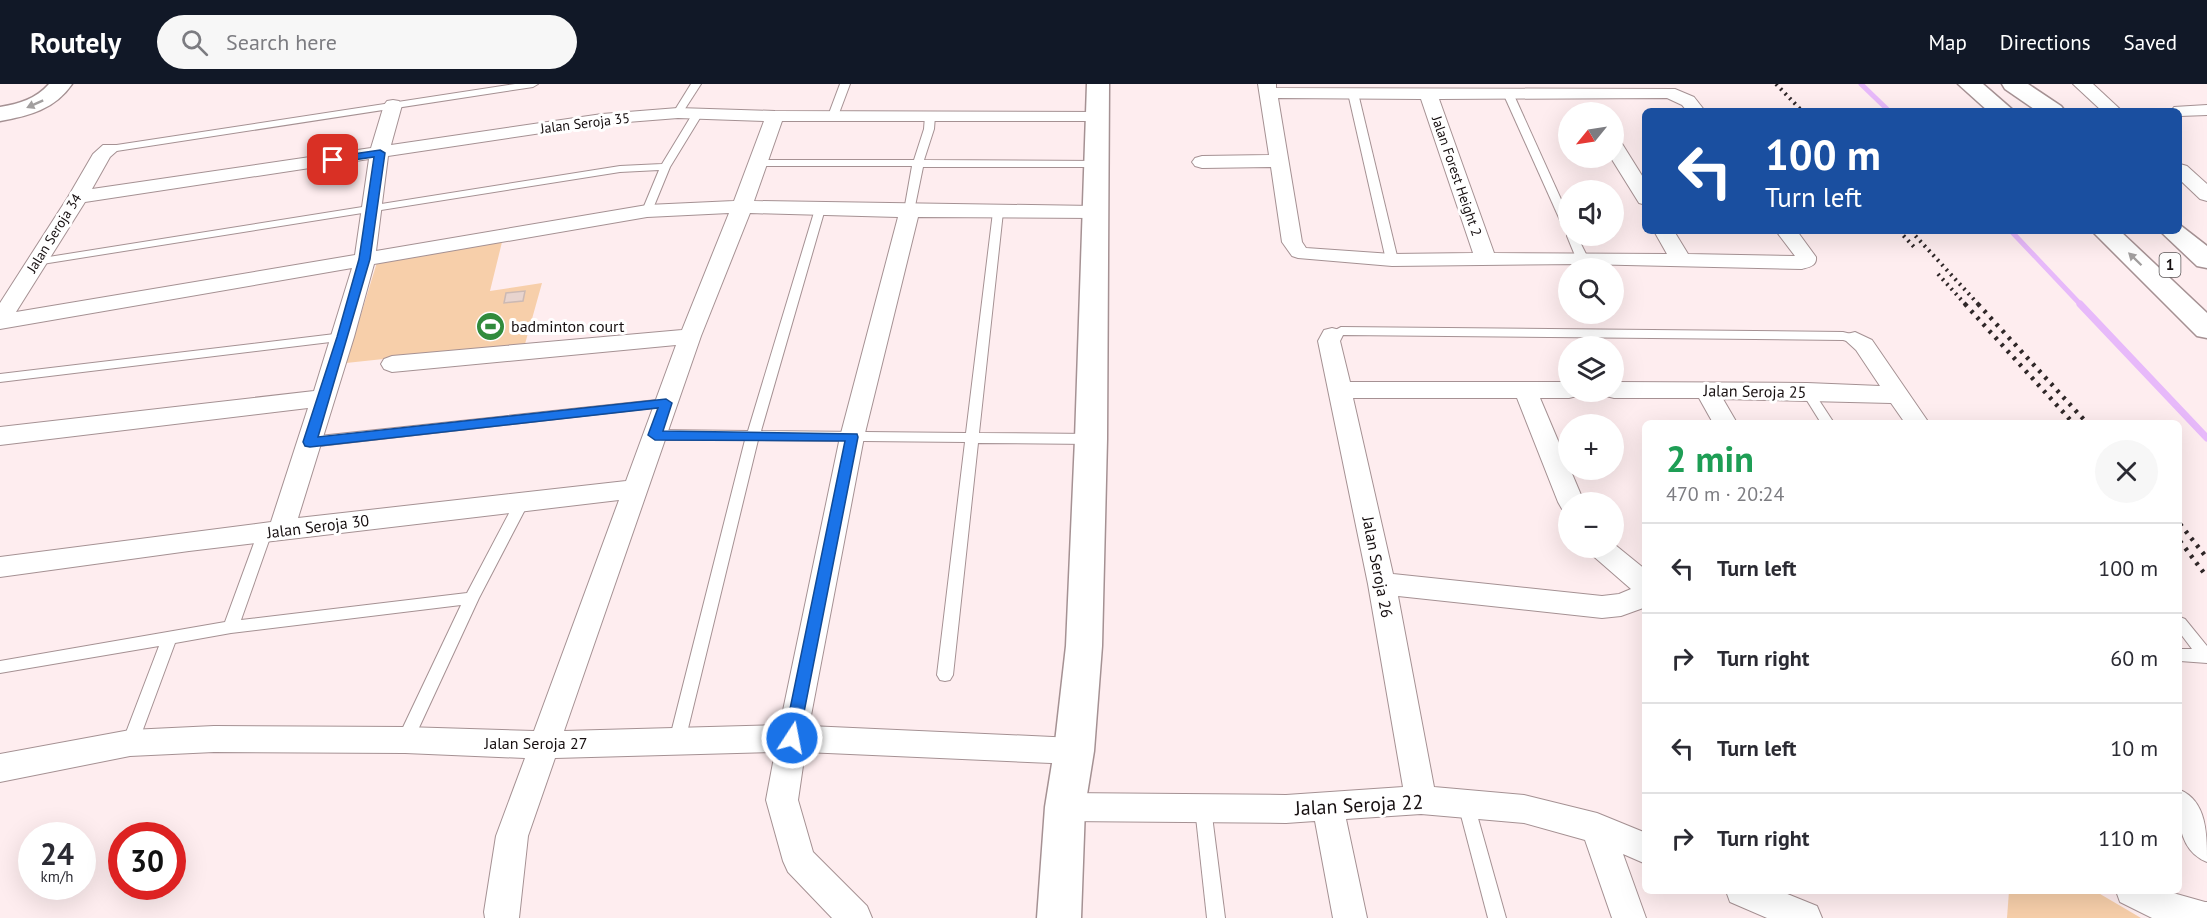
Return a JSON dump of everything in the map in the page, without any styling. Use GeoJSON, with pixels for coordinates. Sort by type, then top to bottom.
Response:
{"type":"FeatureCollection","features":[{"type":"Feature","properties":{"kind":"main road"},"geometry":{"type":"LineString","coordinates":[[1,115],[41,102],[61,84]]}},
{"type":"Feature","properties":{"kind":"main road"},"geometry":{"type":"LineString","coordinates":[[1059,918],[1065,807],[1074,751],[1084,646],[1091,438],[1094,212],[1098,164],[1098,84]]}},
{"type":"Feature","properties":{"kind":"main road"},"geometry":{"type":"LineString","coordinates":[[1953,84],[1978,108]]}},
{"type":"Feature","properties":{"kind":"main road"},"geometry":{"type":"LineString","coordinates":[[1969,84],[1998,108]]}},
{"type":"Feature","properties":{"kind":"main road"},"geometry":{"type":"LineString","coordinates":[[2000,84],[2029,108]]}},
{"type":"Feature","properties":{"kind":"main road"},"geometry":{"type":"LineString","coordinates":[[2013,84],[2049,108]]}},
{"type":"Feature","properties":{"kind":"main road"},"geometry":{"type":"LineString","coordinates":[[2182,213],[2207,235]]}},
{"type":"Feature","properties":{"kind":"main road"},"geometry":{"type":"LineString","coordinates":[[2108,234],[2207,329]]}},
{"type":"Feature","properties":{"kind":"main road","name":"1"},"geometry":{"type":"LineString","coordinates":[[2137,234],[2207,299]]}},
{"type":"Feature","properties":{"kind":"main road","name":"1"},"geometry":{"type":"LineString","coordinates":[[2177,234],[2207,260]]}},
{"type":"Feature","properties":{"kind":"street"},"geometry":{"type":"LineString","coordinates":[[2082,84],[2110,108]]}},
{"type":"Feature","properties":{"kind":"street"},"geometry":{"type":"LineString","coordinates":[[1558,258],[1392,260],[1312,256],[1299,252],[1292,243],[1268,88],[1353,93],[1584,95],[1669,93],[1688,101],[1694,108]]}},
{"type":"Feature","properties":{"kind":"street","name":"Jalan Forest Height 2"},"geometry":{"type":"LineString","coordinates":[[1428,93],[1485,260]]}},
{"type":"Feature","properties":{"kind":"street"},"geometry":{"type":"LineString","coordinates":[[1584,95],[1588,102]]}},
{"type":"Feature","properties":{"kind":"street"},"geometry":{"type":"LineString","coordinates":[[273,531],[310,442],[365,259],[380,153],[393,105]]}},
{"type":"Feature","properties":{"kind":"street"},"geometry":{"type":"LineString","coordinates":[[2182,111],[2207,110]]}},
{"type":"Feature","properties":{"kind":"street","name":"Jalan Seroja 35"},"geometry":{"type":"LineString","coordinates":[[78,197],[602,118],[678,113],[775,116],[1098,116]]}},
{"type":"Feature","properties":{"kind":"street"},"geometry":{"type":"LineString","coordinates":[[502,918],[512,836],[690,336],[742,207],[775,116]]}},
{"type":"Feature","properties":{"kind":"street","name":"Jalan Seroja 34"},"geometry":{"type":"LineString","coordinates":[[0,321],[78,197],[102,153],[110,149]]}},
{"type":"Feature","properties":{"kind":"street"},"geometry":{"type":"LineString","coordinates":[[1202,162],[1279,161]]}},
{"type":"Feature","properties":{"kind":"street"},"geometry":{"type":"LineString","coordinates":[[1624,163],[1642,192]]}},
{"type":"Feature","properties":{"kind":"street"},"geometry":{"type":"LineString","coordinates":[[2182,172],[2207,195]]}},
{"type":"Feature","properties":{"kind":"street"},"geometry":{"type":"LineString","coordinates":[[0,321],[647,211],[742,207],[1094,212]]}},
{"type":"Feature","properties":{"kind":"street"},"geometry":{"type":"LineString","coordinates":[[855,918],[799,861],[782,800],[792,738],[852,437],[909,211]]}},
{"type":"Feature","properties":{"kind":"street"},"geometry":{"type":"LineString","coordinates":[[1666,234],[1681,260]]}},
{"type":"Feature","properties":{"kind":"street"},"geometry":{"type":"LineString","coordinates":[[1624,259],[1802,263],[1806,261],[1806,257],[1788,234]]}},
{"type":"Feature","properties":{"kind":"street","name":"Jalan Seroja 26"},"geometry":{"type":"LineString","coordinates":[[1332,335],[1329,341],[1342,390],[1382,584],[1421,801]]}},
{"type":"Feature","properties":{"kind":"street"},"geometry":{"type":"LineString","coordinates":[[392,364],[690,336]]}},
{"type":"Feature","properties":{"kind":"street"},"geometry":{"type":"LineString","coordinates":[[1855,339],[1864,345],[1915,420]]}},
{"type":"Feature","properties":{"kind":"street"},"geometry":{"type":"LineString","coordinates":[[1342,390],[1558,390]]}},
{"type":"Feature","properties":{"kind":"street"},"geometry":{"type":"LineString","coordinates":[[1526,390],[1567,492]]}},
{"type":"Feature","properties":{"kind":"street","name":"Jalan Seroja 25"},"geometry":{"type":"LineString","coordinates":[[1624,390],[1807,391],[1896,395]]}},
{"type":"Feature","properties":{"kind":"street"},"geometry":{"type":"LineString","coordinates":[[1706,390],[1723,420]]}},
{"type":"Feature","properties":{"kind":"street"},"geometry":{"type":"LineString","coordinates":[[0,436],[323,398]]}},
{"type":"Feature","properties":{"kind":"street","name":"Jalan Seroja 30"},"geometry":{"type":"LineString","coordinates":[[0,567],[273,531],[636,489]]}},
{"type":"Feature","properties":{"kind":"street"},"geometry":{"type":"LineString","coordinates":[[1613,558],[1642,583]]}},
{"type":"Feature","properties":{"kind":"street"},"geometry":{"type":"LineString","coordinates":[[1382,584],[1594,607],[1620,605],[1642,597]]}},
{"type":"Feature","properties":{"kind":"street","name":"Jalan Seroja 27"},"geometry":{"type":"LineString","coordinates":[[0,768],[130,743],[214,739],[405,740],[545,745],[792,738],[1074,751]]}},
{"type":"Feature","properties":{"kind":"street","name":"Jalan Seroja 22"},"geometry":{"type":"LineString","coordinates":[[1065,807],[1286,809],[1421,801],[1466,804],[1524,809],[1597,828],[1642,847]]}},
{"type":"Feature","properties":{"kind":"street"},"geometry":{"type":"LineString","coordinates":[[1328,806],[1350,918]]}},
{"type":"Feature","properties":{"kind":"street"},"geometry":{"type":"LineString","coordinates":[[2182,807],[2207,847]]}},
{"type":"Feature","properties":{"kind":"street"},"geometry":{"type":"LineString","coordinates":[[1597,828],[1629,918]]}},
{"type":"Feature","properties":{"kind":"street"},"geometry":{"type":"LineString","coordinates":[[1749,894],[1805,918]]}},
{"type":"Feature","properties":{"kind":"street"},"geometry":{"type":"LineString","coordinates":[[2137,894],[2181,914],[2205,918]]}},
{"type":"Feature","properties":{"kind":"lane"},"geometry":{"type":"LineString","coordinates":[[110,149],[533,84]]}},
{"type":"Feature","properties":{"kind":"lane"},"geometry":{"type":"LineString","coordinates":[[678,113],[696,84]]}},
{"type":"Feature","properties":{"kind":"lane"},"geometry":{"type":"LineString","coordinates":[[833,116],[845,84]]}},
{"type":"Feature","properties":{"kind":"lane"},"geometry":{"type":"LineString","coordinates":[[1353,93],[1392,260]]}},
{"type":"Feature","properties":{"kind":"lane"},"geometry":{"type":"LineString","coordinates":[[1508,93],[1558,204]]}},
{"type":"Feature","properties":{"kind":"lane"},"geometry":{"type":"LineString","coordinates":[[647,211],[665,167],[698,113]]}},
{"type":"Feature","properties":{"kind":"lane"},"geometry":{"type":"LineString","coordinates":[[909,211],[918,164],[929,129],[930,116]]}},
{"type":"Feature","properties":{"kind":"lane"},"geometry":{"type":"LineString","coordinates":[[758,163],[1098,164]]}},
{"type":"Feature","properties":{"kind":"lane"},"geometry":{"type":"LineString","coordinates":[[36,262],[620,169],[665,167]]}},
{"type":"Feature","properties":{"kind":"lane"},"geometry":{"type":"LineString","coordinates":[[677,741],[753,436],[820,209]]}},
{"type":"Feature","properties":{"kind":"lane"},"geometry":{"type":"LineString","coordinates":[[945,675],[998,212]]}},
{"type":"Feature","properties":{"kind":"lane"},"geometry":{"type":"LineString","coordinates":[[1577,246],[1582,258]]}},
{"type":"Feature","properties":{"kind":"lane"},"geometry":{"type":"LineString","coordinates":[[1332,335],[1341,331],[1365,331],[1843,336],[1855,339]]}},
{"type":"Feature","properties":{"kind":"lane"},"geometry":{"type":"LineString","coordinates":[[0,378],[343,337]]}},
{"type":"Feature","properties":{"kind":"lane"},"geometry":{"type":"LineString","coordinates":[[1807,391],[1826,420]]}},
{"type":"Feature","properties":{"kind":"lane"},"geometry":{"type":"LineString","coordinates":[[310,442],[666,403]]}},
{"type":"Feature","properties":{"kind":"lane"},"geometry":{"type":"LineString","coordinates":[[655,435],[1091,438]]}},
{"type":"Feature","properties":{"kind":"lane"},"geometry":{"type":"LineString","coordinates":[[405,740],[472,598],[522,502]]}},
{"type":"Feature","properties":{"kind":"lane"},"geometry":{"type":"LineString","coordinates":[[231,627],[273,531]]}},
{"type":"Feature","properties":{"kind":"lane"},"geometry":{"type":"LineString","coordinates":[[0,667],[231,627],[472,598]]}},
{"type":"Feature","properties":{"kind":"lane"},"geometry":{"type":"LineString","coordinates":[[2182,626],[2206,656]]}},
{"type":"Feature","properties":{"kind":"lane"},"geometry":{"type":"LineString","coordinates":[[130,743],[169,638]]}},
{"type":"Feature","properties":{"kind":"lane"},"geometry":{"type":"LineString","coordinates":[[2182,655],[2206,656]]}},
{"type":"Feature","properties":{"kind":"lane"},"geometry":{"type":"LineString","coordinates":[[1466,804],[1497,918]]}},
{"type":"Feature","properties":{"kind":"lane"},"geometry":{"type":"LineString","coordinates":[[1203,808],[1216,918]]}},
{"type":"Feature","properties":{"kind":"shaded area"},"geometry":{"type":"Polygon","coordinates":[[[503,238],[490,291],[542,283],[525,344],[346,363],[378,259],[503,238]]]}},
{"type":"Feature","properties":{"kind":"shaded area"},"geometry":{"type":"Polygon","coordinates":[[[2009,894],[2100,894],[2141,918],[2007,918],[2009,894]]]}},
{"type":"Feature","properties":{"kind":"building"},"geometry":{"type":"Polygon","coordinates":[[[525,291],[523,301],[504,303],[506,293],[525,291]]]}},
{"type":"Feature","properties":{"kind":"waterway"},"geometry":{"type":"LineString","coordinates":[[1861,84],[1886,108]]}},
{"type":"Feature","properties":{"kind":"waterway"},"geometry":{"type":"LineString","coordinates":[[2014,234],[2081,305]]}},
{"type":"Feature","properties":{"kind":"waterway"},"geometry":{"type":"LineString","coordinates":[[2080,304],[2207,438]]}},
{"type":"Feature","properties":{"kind":"railway"},"geometry":{"type":"LineString","coordinates":[[1776,84],[1799,108]]}},
{"type":"Feature","properties":{"kind":"railway"},"geometry":{"type":"LineString","coordinates":[[1902,234],[1914,247]]}},
{"type":"Feature","properties":{"kind":"railway"},"geometry":{"type":"LineString","coordinates":[[1914,234],[1979,305]]}},
{"type":"Feature","properties":{"kind":"railway"},"geometry":{"type":"LineString","coordinates":[[1938,274],[1966,305]]}},
{"type":"Feature","properties":{"kind":"railway"},"geometry":{"type":"LineString","coordinates":[[1965,304],[2070,420]]}},
{"type":"Feature","properties":{"kind":"railway"},"geometry":{"type":"LineString","coordinates":[[1978,304],[2084,420]]}},
{"type":"Feature","properties":{"kind":"railway"},"geometry":{"type":"LineString","coordinates":[[2182,527],[2207,558]]}},
{"type":"Feature","properties":{"kind":"railway"},"geometry":{"type":"LineString","coordinates":[[2182,544],[2207,577]]}},
{"type":"Feature","properties":{"kind":"place","name":"badminton court"},"geometry":{"type":"Point","coordinates":[490,326]}},
{"type":"Feature","properties":{"kind":"route"},"geometry":{"type":"LineString","coordinates":[[333,160],[380,153],[365,259],[310,442],[666,403],[655,435],[852,437],[792,738]]}}]}
